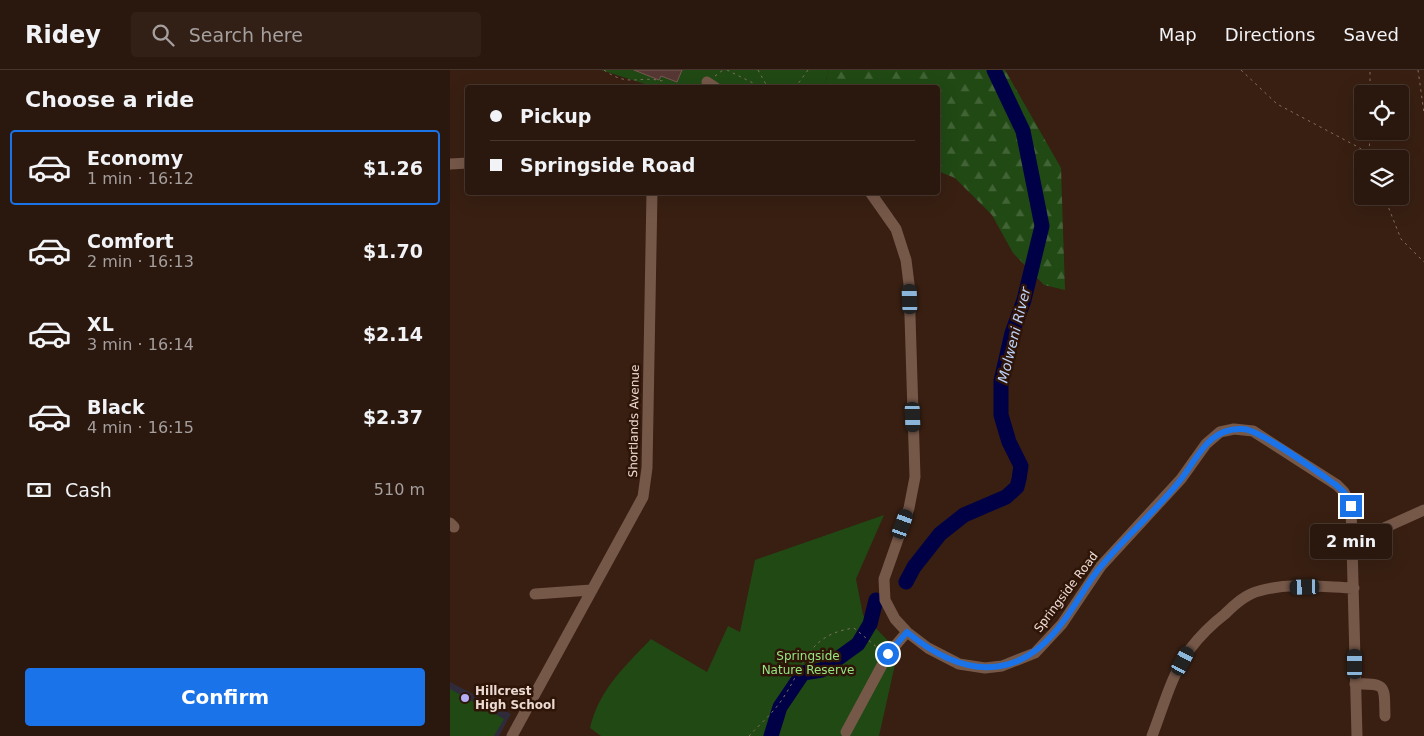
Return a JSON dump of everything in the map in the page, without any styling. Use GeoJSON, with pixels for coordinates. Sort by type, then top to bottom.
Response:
{"type":"FeatureCollection","features":[{"type":"Feature","properties":{"kind":"street"},"geometry":{"type":"LineString","coordinates":[[450,164],[465,164]]}},
{"type":"Feature","properties":{"kind":"street","name":"Shortlands Avenue"},"geometry":{"type":"LineString","coordinates":[[512,736],[591,590],[640,506],[647,478],[652,195]]}},
{"type":"Feature","properties":{"kind":"street","name":"Springside Road"},"geometry":{"type":"LineString","coordinates":[[872,195],[896,229],[904,250],[910,284],[915,477],[913,493],[884,579],[884,591],[890,613],[907,632],[940,655],[972,667],[1002,666],[1035,653],[1062,624],[1101,566],[1181,479],[1206,444],[1215,435],[1225,431],[1244,429],[1252,431],[1336,485],[1344,492],[1351,506],[1356,736]]}},
{"type":"Feature","properties":{"kind":"street"},"geometry":{"type":"LineString","coordinates":[[1353,542],[1424,510]]}},
{"type":"Feature","properties":{"kind":"street"},"geometry":{"type":"LineString","coordinates":[[1152,736],[1189,650],[1208,629],[1243,599],[1259,591],[1276,588],[1315,586],[1354,588]]}},
{"type":"Feature","properties":{"kind":"street"},"geometry":{"type":"LineString","coordinates":[[535,594],[591,590]]}},
{"type":"Feature","properties":{"kind":"street"},"geometry":{"type":"LineString","coordinates":[[846,732],[886,657],[907,632]]}},
{"type":"Feature","properties":{"kind":"street"},"geometry":{"type":"LineString","coordinates":[[1355,684],[1377,683],[1381,686],[1384,691],[1384,716]]}},
{"type":"Feature","properties":{"kind":"path"},"geometry":{"type":"LineString","coordinates":[[604,70],[616,78],[641,82],[652,78],[664,80]]}},
{"type":"Feature","properties":{"kind":"path"},"geometry":{"type":"LineString","coordinates":[[727,70],[757,85]]}},
{"type":"Feature","properties":{"kind":"path"},"geometry":{"type":"LineString","coordinates":[[758,70],[766,85]]}},
{"type":"Feature","properties":{"kind":"path"},"geometry":{"type":"LineString","coordinates":[[797,85],[808,70]]}},
{"type":"Feature","properties":{"kind":"path"},"geometry":{"type":"LineString","coordinates":[[1241,70],[1277,104],[1362,150]]}},
{"type":"Feature","properties":{"kind":"path"},"geometry":{"type":"LineString","coordinates":[[1370,70],[1370,85]]}},
{"type":"Feature","properties":{"kind":"path"},"geometry":{"type":"LineString","coordinates":[[1418,70],[1424,113]]}},
{"type":"Feature","properties":{"kind":"path"},"geometry":{"type":"LineString","coordinates":[[1388,205],[1401,239],[1424,262]]}},
{"type":"Feature","properties":{"kind":"path"},"geometry":{"type":"LineString","coordinates":[[749,736],[780,701],[811,648],[832,633],[854,628],[870,640],[886,657]]}},
{"type":"Feature","properties":{"kind":"shaded area","name":"Hillcrest High School"},"geometry":{"type":"Polygon","coordinates":[[[450,682],[511,714],[499,736],[450,736],[450,682]]]}},
{"type":"Feature","properties":{"kind":"green space"},"geometry":{"type":"Polygon","coordinates":[[[601,70],[829,70],[825,85],[648,85],[601,70]]]}},
{"type":"Feature","properties":{"kind":"green space"},"geometry":{"type":"Polygon","coordinates":[[[829,70],[1005,70],[1061,168],[1065,290],[1044,285],[1013,253],[992,215],[955,178],[940,172],[940,85],[825,85],[829,70]]]}},
{"type":"Feature","properties":{"kind":"green space","name":"Springside Nature Reserve"},"geometry":{"type":"Polygon","coordinates":[[[884,515],[856,579],[863,615],[898,651],[879,736],[601,736],[590,728],[594,714],[606,691],[622,669],[651,639],[707,672],[728,626],[740,632],[755,560],[884,515]]]}},
{"type":"Feature","properties":{"kind":"green space","name":"Hillcrest High School"},"geometry":{"type":"Polygon","coordinates":[[[450,689],[504,719],[494,736],[450,736],[450,689]]]}},
{"type":"Feature","properties":{"kind":"building"},"geometry":{"type":"Polygon","coordinates":[[[634,70],[682,70],[677,82],[661,76],[659,80],[634,70]]]}},
{"type":"Feature","properties":{"kind":"waterway","name":"Molweni River"},"geometry":{"type":"LineString","coordinates":[[906,582],[914,567],[940,534],[964,515],[1006,497],[1017,487],[1019,479],[1021,466],[1009,442],[1001,415],[1001,381],[1012,333],[1024,300],[1042,226],[1023,131],[994,70]]}},
{"type":"Feature","properties":{"kind":"waterway","name":"Molweni River"},"geometry":{"type":"LineString","coordinates":[[771,736],[780,707],[803,673],[822,670],[858,644],[870,624],[876,600]]}},
{"type":"Feature","properties":{"kind":"place","name":"Hillcrest High School"},"geometry":{"type":"Point","coordinates":[465,698]}},
{"type":"Feature","properties":{"kind":"route"},"geometry":{"type":"LineString","coordinates":[[888,654],[907,632],[940,655],[958,664],[972,667],[1002,666],[1019,661],[1035,653],[1062,624],[1101,566],[1181,479],[1206,444],[1220,432],[1234,429],[1252,431],[1336,485],[1344,492],[1351,506]]}}]}
